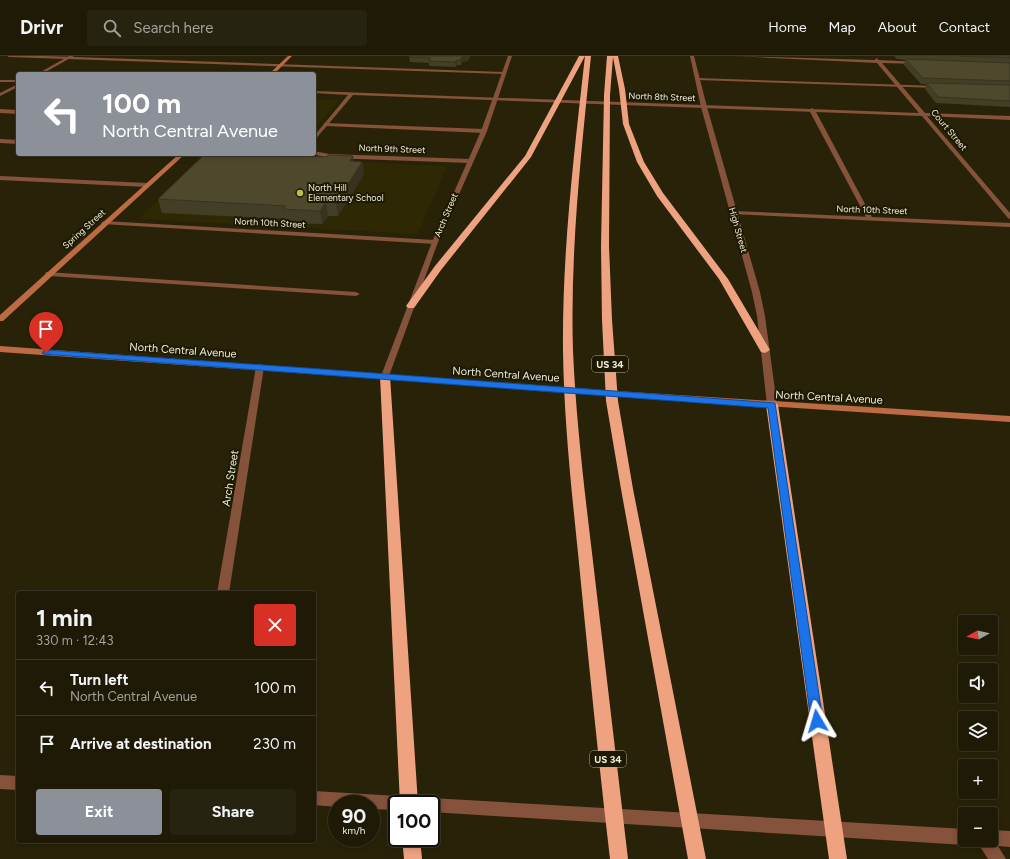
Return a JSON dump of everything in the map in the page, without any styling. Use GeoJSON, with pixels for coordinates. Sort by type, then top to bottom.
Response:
{"type":"FeatureCollection","features":[{"type":"Feature","properties":{"kind":"highway"},"geometry":{"type":"LineString","coordinates":[[410,306],[438,268],[528,157],[582,56]]}},
{"type":"Feature","properties":{"kind":"highway","name":"US 34"},"geometry":{"type":"LineString","coordinates":[[588,56],[572,223],[568,323],[572,434],[596,660],[620,859]]}},
{"type":"Feature","properties":{"kind":"highway","name":"US 34"},"geometry":{"type":"LineString","coordinates":[[610,56],[607,96],[605,246],[607,320],[612,401],[627,489],[697,859]]}},
{"type":"Feature","properties":{"kind":"highway"},"geometry":{"type":"LineString","coordinates":[[615,56],[622,89],[625,124],[633,147],[647,174],[716,268],[736,299],[765,350]]}},
{"type":"Feature","properties":{"kind":"highway"},"geometry":{"type":"LineString","coordinates":[[385,376],[408,795]]}},
{"type":"Feature","properties":{"kind":"highway"},"geometry":{"type":"LineString","coordinates":[[772,405],[838,859]]}},
{"type":"Feature","properties":{"kind":"highway"},"geometry":{"type":"LineString","coordinates":[[412,847],[413,859]]}},
{"type":"Feature","properties":{"kind":"main road"},"geometry":{"type":"LineString","coordinates":[[273,72],[290,56]]}},
{"type":"Feature","properties":{"kind":"main road","name":"Spring Street"},"geometry":{"type":"LineString","coordinates":[[0,319],[104,223],[180,156]]}},
{"type":"Feature","properties":{"kind":"main road","name":"North Central Avenue"},"geometry":{"type":"LineString","coordinates":[[0,350],[385,376],[679,399],[1010,419]]}},
{"type":"Feature","properties":{"kind":"street"},"geometry":{"type":"LineString","coordinates":[[9,56],[504,73]]}},
{"type":"Feature","properties":{"kind":"street","name":"Arch Street"},"geometry":{"type":"LineString","coordinates":[[385,376],[435,242],[484,131],[510,56]]}},
{"type":"Feature","properties":{"kind":"street","name":"High Street"},"geometry":{"type":"LineString","coordinates":[[692,56],[704,107],[756,292],[761,316],[772,405]]}},
{"type":"Feature","properties":{"kind":"street"},"geometry":{"type":"LineString","coordinates":[[733,56],[924,63]]}},
{"type":"Feature","properties":{"kind":"street","name":"Court Street"},"geometry":{"type":"LineString","coordinates":[[873,56],[1010,216]]}},
{"type":"Feature","properties":{"kind":"street"},"geometry":{"type":"LineString","coordinates":[[43,72],[70,57]]}},
{"type":"Feature","properties":{"kind":"street"},"geometry":{"type":"LineString","coordinates":[[698,79],[947,87]]}},
{"type":"Feature","properties":{"kind":"street"},"geometry":{"type":"LineString","coordinates":[[0,81],[16,81]]}},
{"type":"Feature","properties":{"kind":"street"},"geometry":{"type":"LineString","coordinates":[[0,95],[16,86]]}},
{"type":"Feature","properties":{"kind":"street","name":"North 8th Street"},"geometry":{"type":"LineString","coordinates":[[316,92],[1010,118]]}},
{"type":"Feature","properties":{"kind":"street"},"geometry":{"type":"LineString","coordinates":[[316,136],[352,94]]}},
{"type":"Feature","properties":{"kind":"street"},"geometry":{"type":"LineString","coordinates":[[812,110],[870,218]]}},
{"type":"Feature","properties":{"kind":"street"},"geometry":{"type":"LineString","coordinates":[[0,111],[16,112]]}},
{"type":"Feature","properties":{"kind":"street"},"geometry":{"type":"LineString","coordinates":[[326,124],[484,131]]}},
{"type":"Feature","properties":{"kind":"street"},"geometry":{"type":"LineString","coordinates":[[0,141],[16,142]]}},
{"type":"Feature","properties":{"kind":"street","name":"North 9th Street"},"geometry":{"type":"LineString","coordinates":[[316,153],[329,156],[470,161]]}},
{"type":"Feature","properties":{"kind":"street"},"geometry":{"type":"LineString","coordinates":[[1,179],[148,185]]}},
{"type":"Feature","properties":{"kind":"street","name":"North 10th Street"},"geometry":{"type":"LineString","coordinates":[[733,213],[1010,225]]}},
{"type":"Feature","properties":{"kind":"street","name":"North 10th Street"},"geometry":{"type":"LineString","coordinates":[[104,223],[435,242]]}},
{"type":"Feature","properties":{"kind":"street"},"geometry":{"type":"LineString","coordinates":[[50,274],[356,294]]}},
{"type":"Feature","properties":{"kind":"street","name":"Arch Street"},"geometry":{"type":"LineString","coordinates":[[223,591],[260,367]]}},
{"type":"Feature","properties":{"kind":"street"},"geometry":{"type":"LineString","coordinates":[[0,782],[16,783]]}},
{"type":"Feature","properties":{"kind":"street"},"geometry":{"type":"LineString","coordinates":[[316,798],[388,802]]}},
{"type":"Feature","properties":{"kind":"street"},"geometry":{"type":"LineString","coordinates":[[440,806],[958,836]]}},
{"type":"Feature","properties":{"kind":"street"},"geometry":{"type":"LineString","coordinates":[[998,838],[1010,839]]}},
{"type":"Feature","properties":{"kind":"street"},"geometry":{"type":"LineString","coordinates":[[989,847],[998,859]]}},
{"type":"Feature","properties":{"kind":"shaded area"},"geometry":{"type":"Polygon","coordinates":[[[316,99],[339,100],[316,128],[316,99]]]}},
{"type":"Feature","properties":{"kind":"shaded area","name":"North Hill Elementary School"},"geometry":{"type":"Polygon","coordinates":[[[203,156],[293,156],[291,159],[447,166],[418,234],[138,219],[203,156]]]}},
{"type":"Feature","properties":{"kind":"building"},"geometry":{"type":"Polygon","coordinates":[[[410,56],[468,56],[462,57],[460,60],[455,62],[429,61],[431,58],[410,56]]]}},
{"type":"Feature","properties":{"kind":"building"},"geometry":{"type":"Polygon","coordinates":[[[959,56],[1010,56],[1010,58],[959,56]]]}},
{"type":"Feature","properties":{"kind":"building"},"geometry":{"type":"Polygon","coordinates":[[[905,59],[1010,63],[1010,81],[923,78],[905,59]]]}},
{"type":"Feature","properties":{"kind":"building"},"geometry":{"type":"Polygon","coordinates":[[[927,83],[1010,85],[1010,101],[938,97],[927,83]]]}},
{"type":"Feature","properties":{"kind":"building"},"geometry":{"type":"Polygon","coordinates":[[[328,155],[353,156],[350,161],[362,162],[336,203],[326,202],[320,211],[283,209],[286,206],[158,199],[203,156],[327,157],[328,155]]]}},
{"type":"Feature","properties":{"kind":"place","name":"North Hill Elementary School"},"geometry":{"type":"Point","coordinates":[300,193]}},
{"type":"Feature","properties":{"kind":"route"},"geometry":{"type":"LineString","coordinates":[[46,353],[307,370],[772,405],[817,721]]}}]}
